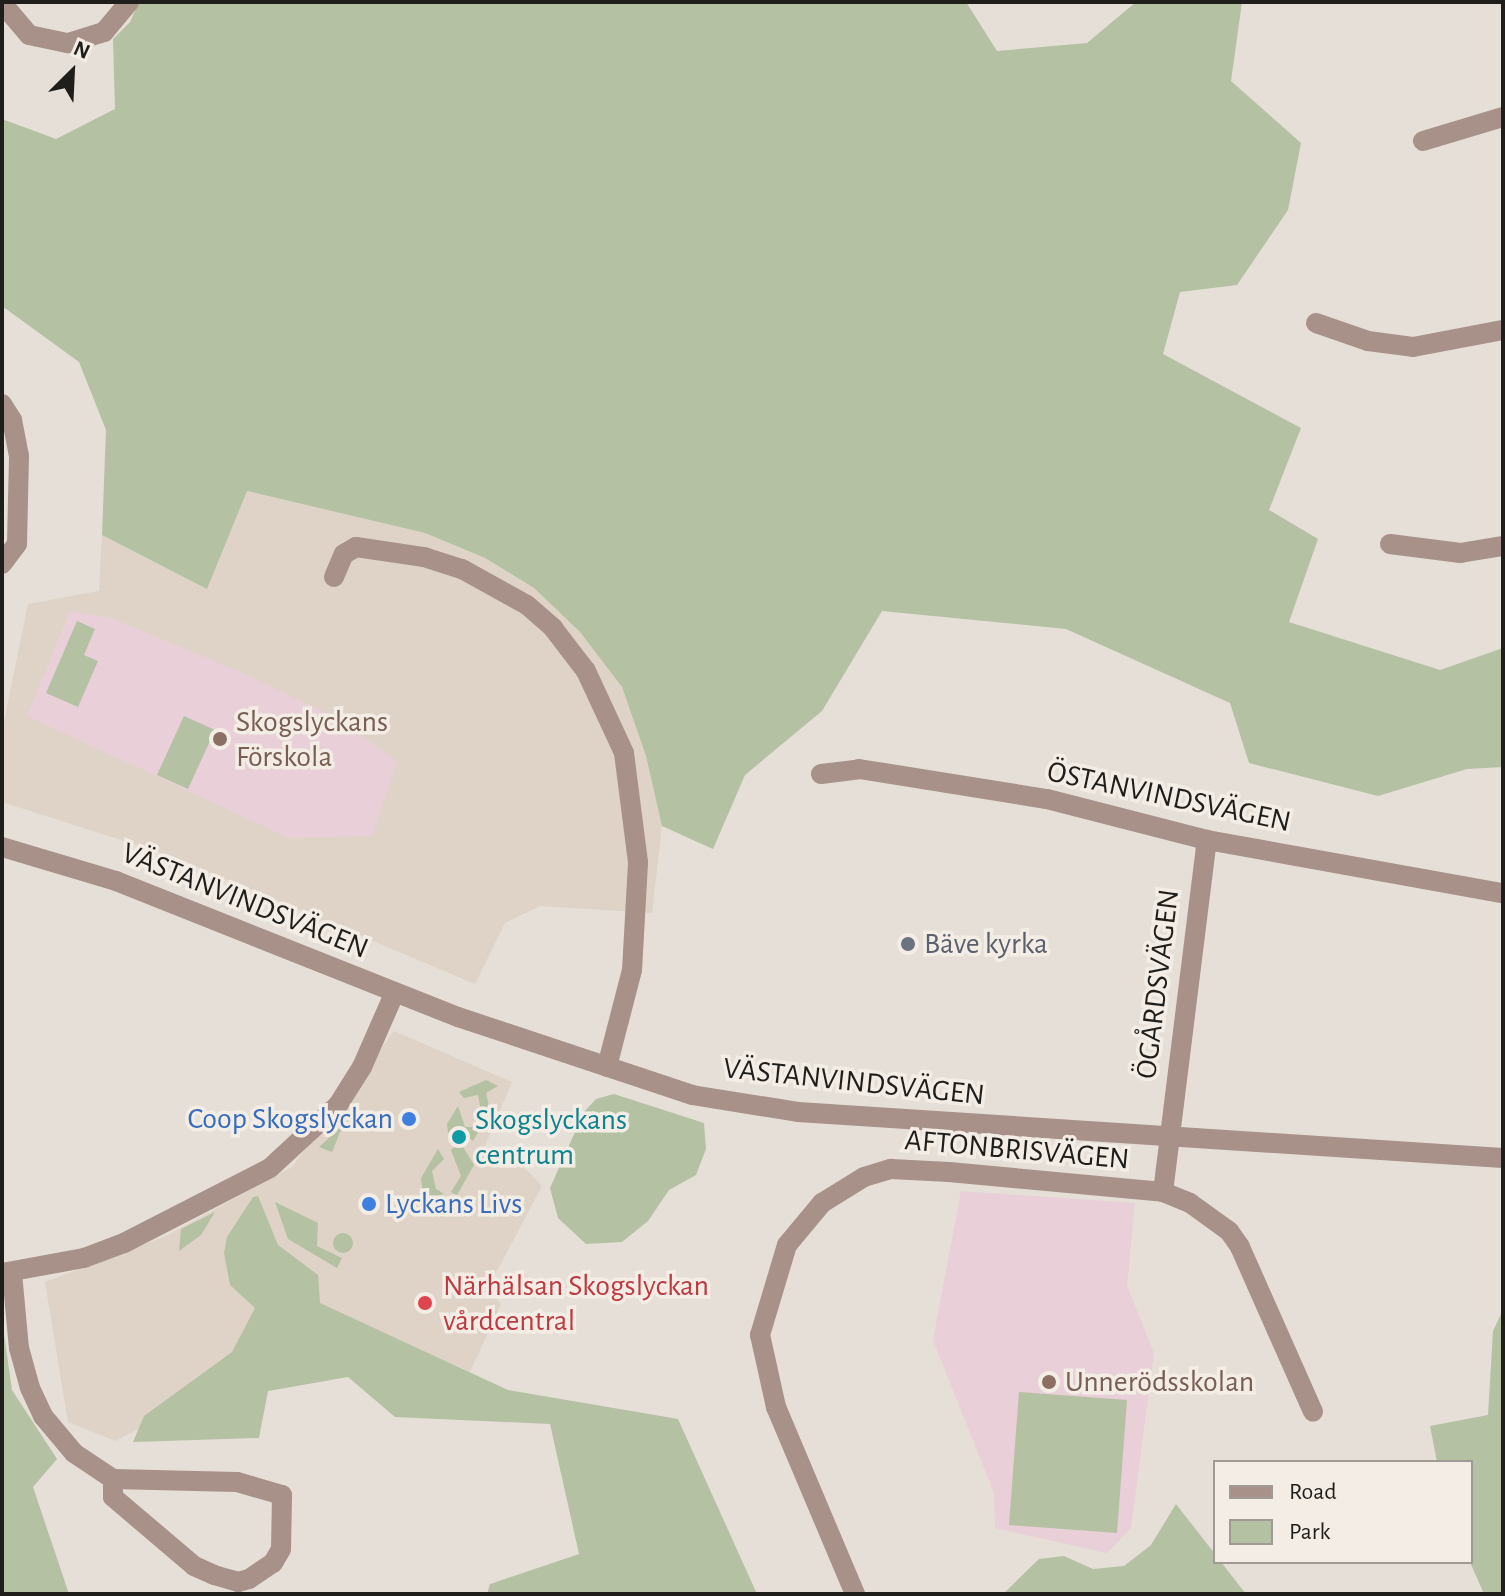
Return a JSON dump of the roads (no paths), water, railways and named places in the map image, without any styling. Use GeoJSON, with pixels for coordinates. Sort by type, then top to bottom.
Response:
{"type":"FeatureCollection","features":[{"type":"Feature","properties":{"kind":"street"},"geometry":{"type":"LineString","coordinates":[[2,3],[29,35],[68,43],[104,32],[129,2]]}},
{"type":"Feature","properties":{"kind":"street"},"geometry":{"type":"LineString","coordinates":[[1423,141],[1503,117]]}},
{"type":"Feature","properties":{"kind":"street"},"geometry":{"type":"LineString","coordinates":[[1316,323],[1368,341],[1413,347],[1503,330]]}},
{"type":"Feature","properties":{"kind":"street"},"geometry":{"type":"LineString","coordinates":[[2,404],[12,420],[19,456],[17,544],[2,564]]}},
{"type":"Feature","properties":{"kind":"street"},"geometry":{"type":"LineString","coordinates":[[1390,544],[1460,553],[1503,546]]}},
{"type":"Feature","properties":{"kind":"street"},"geometry":{"type":"LineString","coordinates":[[334,577],[344,554],[356,547],[424,557],[462,569],[527,605],[553,628],[586,671],[624,753],[638,863],[632,970],[607,1067]]}},
{"type":"Feature","properties":{"kind":"street","name":"ÖSTANVINDSVÄGEN"},"geometry":{"type":"LineString","coordinates":[[821,774],[859,769],[1047,799],[1207,840],[1503,893]]}},
{"type":"Feature","properties":{"kind":"street","name":"ÖGÅRDSVÄGEN"},"geometry":{"type":"LineString","coordinates":[[1163,1192],[1207,840]]}},
{"type":"Feature","properties":{"kind":"street","name":"VÄSTANVINDSVÄGEN"},"geometry":{"type":"LineString","coordinates":[[2,847],[116,881],[394,994],[692,1095],[798,1112],[1503,1158]]}},
{"type":"Feature","properties":{"kind":"street"},"geometry":{"type":"LineString","coordinates":[[113,1479],[113,1497],[194,1566],[214,1575],[238,1582],[249,1579],[273,1563],[281,1549],[282,1495],[237,1482],[113,1479],[74,1453],[43,1416],[19,1348],[7,1273],[84,1258],[124,1243],[270,1168],[338,1105],[362,1067],[394,994]]}},
{"type":"Feature","properties":{"kind":"street","name":"AFTONBRISVÄGEN"},"geometry":{"type":"LineString","coordinates":[[855,1594],[764,1368],[760,1335],[764,1309],[787,1245],[804,1222],[840,1189],[891,1169],[1163,1192]]}},
{"type":"Feature","properties":{"kind":"street"},"geometry":{"type":"LineString","coordinates":[[1163,1192],[1211,1216],[1240,1247],[1313,1412]]}},
{"type":"Feature","properties":{"kind":"place","name":"Skogslyckans Förskola"},"geometry":{"type":"Point","coordinates":[220,739]}},
{"type":"Feature","properties":{"kind":"place","name":"Bäve kyrka"},"geometry":{"type":"Point","coordinates":[908,944]}},
{"type":"Feature","properties":{"kind":"place","name":"Coop Skogslyckan"},"geometry":{"type":"Point","coordinates":[409,1119]}},
{"type":"Feature","properties":{"kind":"place","name":"Skogslyckans centrum"},"geometry":{"type":"Point","coordinates":[459,1137]}},
{"type":"Feature","properties":{"kind":"place","name":"Lyckans Livs"},"geometry":{"type":"Point","coordinates":[369,1204]}},
{"type":"Feature","properties":{"kind":"place","name":"Närhälsan Skogslyckan vårdcentral"},"geometry":{"type":"Point","coordinates":[425,1303]}},
{"type":"Feature","properties":{"kind":"place","name":"Unnerödsskolan"},"geometry":{"type":"Point","coordinates":[1049,1382]}}]}
